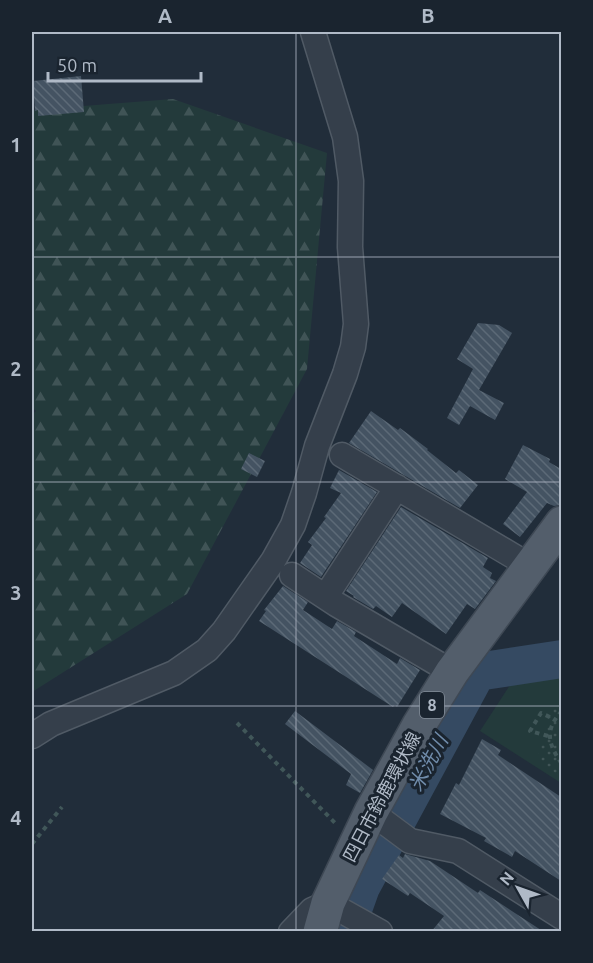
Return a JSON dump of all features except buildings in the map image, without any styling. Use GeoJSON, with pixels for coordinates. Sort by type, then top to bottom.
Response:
{"type":"FeatureCollection","features":[{"type":"Feature","properties":{"kind":"main road","name":"四日市鈴鹿環状線"},"geometry":{"type":"LineString","coordinates":[[329,915],[356,846],[376,815],[419,725],[452,672],[561,522]]}},
{"type":"Feature","properties":{"kind":"street"},"geometry":{"type":"LineString","coordinates":[[32,736],[51,724],[174,673],[207,650],[224,631],[273,561],[293,525],[317,446],[345,374],[353,347],[356,324],[350,247],[351,181],[345,137],[313,32]]}},
{"type":"Feature","properties":{"kind":"street"},"geometry":{"type":"LineString","coordinates":[[342,455],[530,566]]}},
{"type":"Feature","properties":{"kind":"street"},"geometry":{"type":"LineString","coordinates":[[326,596],[397,487]]}},
{"type":"Feature","properties":{"kind":"street"},"geometry":{"type":"LineString","coordinates":[[292,575],[452,672]]}},
{"type":"Feature","properties":{"kind":"street"},"geometry":{"type":"LineString","coordinates":[[376,815],[410,841],[458,851],[561,917]]}},
{"type":"Feature","properties":{"kind":"street"},"geometry":{"type":"LineString","coordinates":[[291,932],[312,910],[371,926]]}},
{"type":"Feature","properties":{"kind":"path"},"geometry":{"type":"LineString","coordinates":[[561,711],[554,719],[549,736],[553,752],[561,764]]}},
{"type":"Feature","properties":{"kind":"path"},"geometry":{"type":"LineString","coordinates":[[549,736],[530,731],[541,713],[554,719]]}},
{"type":"Feature","properties":{"kind":"path"},"geometry":{"type":"LineString","coordinates":[[237,723],[356,846]]}},
{"type":"Feature","properties":{"kind":"path"},"geometry":{"type":"LineString","coordinates":[[32,844],[62,807]]}},
{"type":"Feature","properties":{"kind":"green space"},"geometry":{"type":"Polygon","coordinates":[[[173,99],[327,153],[307,369],[187,594],[32,692],[32,415],[36,411],[32,407],[32,110],[173,99]]]}},
{"type":"Feature","properties":{"kind":"green space"},"geometry":{"type":"Polygon","coordinates":[[[561,665],[561,783],[480,731],[512,682],[561,665]]]}},
{"type":"Feature","properties":{"kind":"green space"},"geometry":{"type":"Polygon","coordinates":[[[561,699],[561,777],[537,760],[553,702],[561,699]]]}},
{"type":"Feature","properties":{"kind":"waterway","name":"米洗川"},"geometry":{"type":"LineString","coordinates":[[345,932],[361,887],[477,672],[562,659]]}}]}
